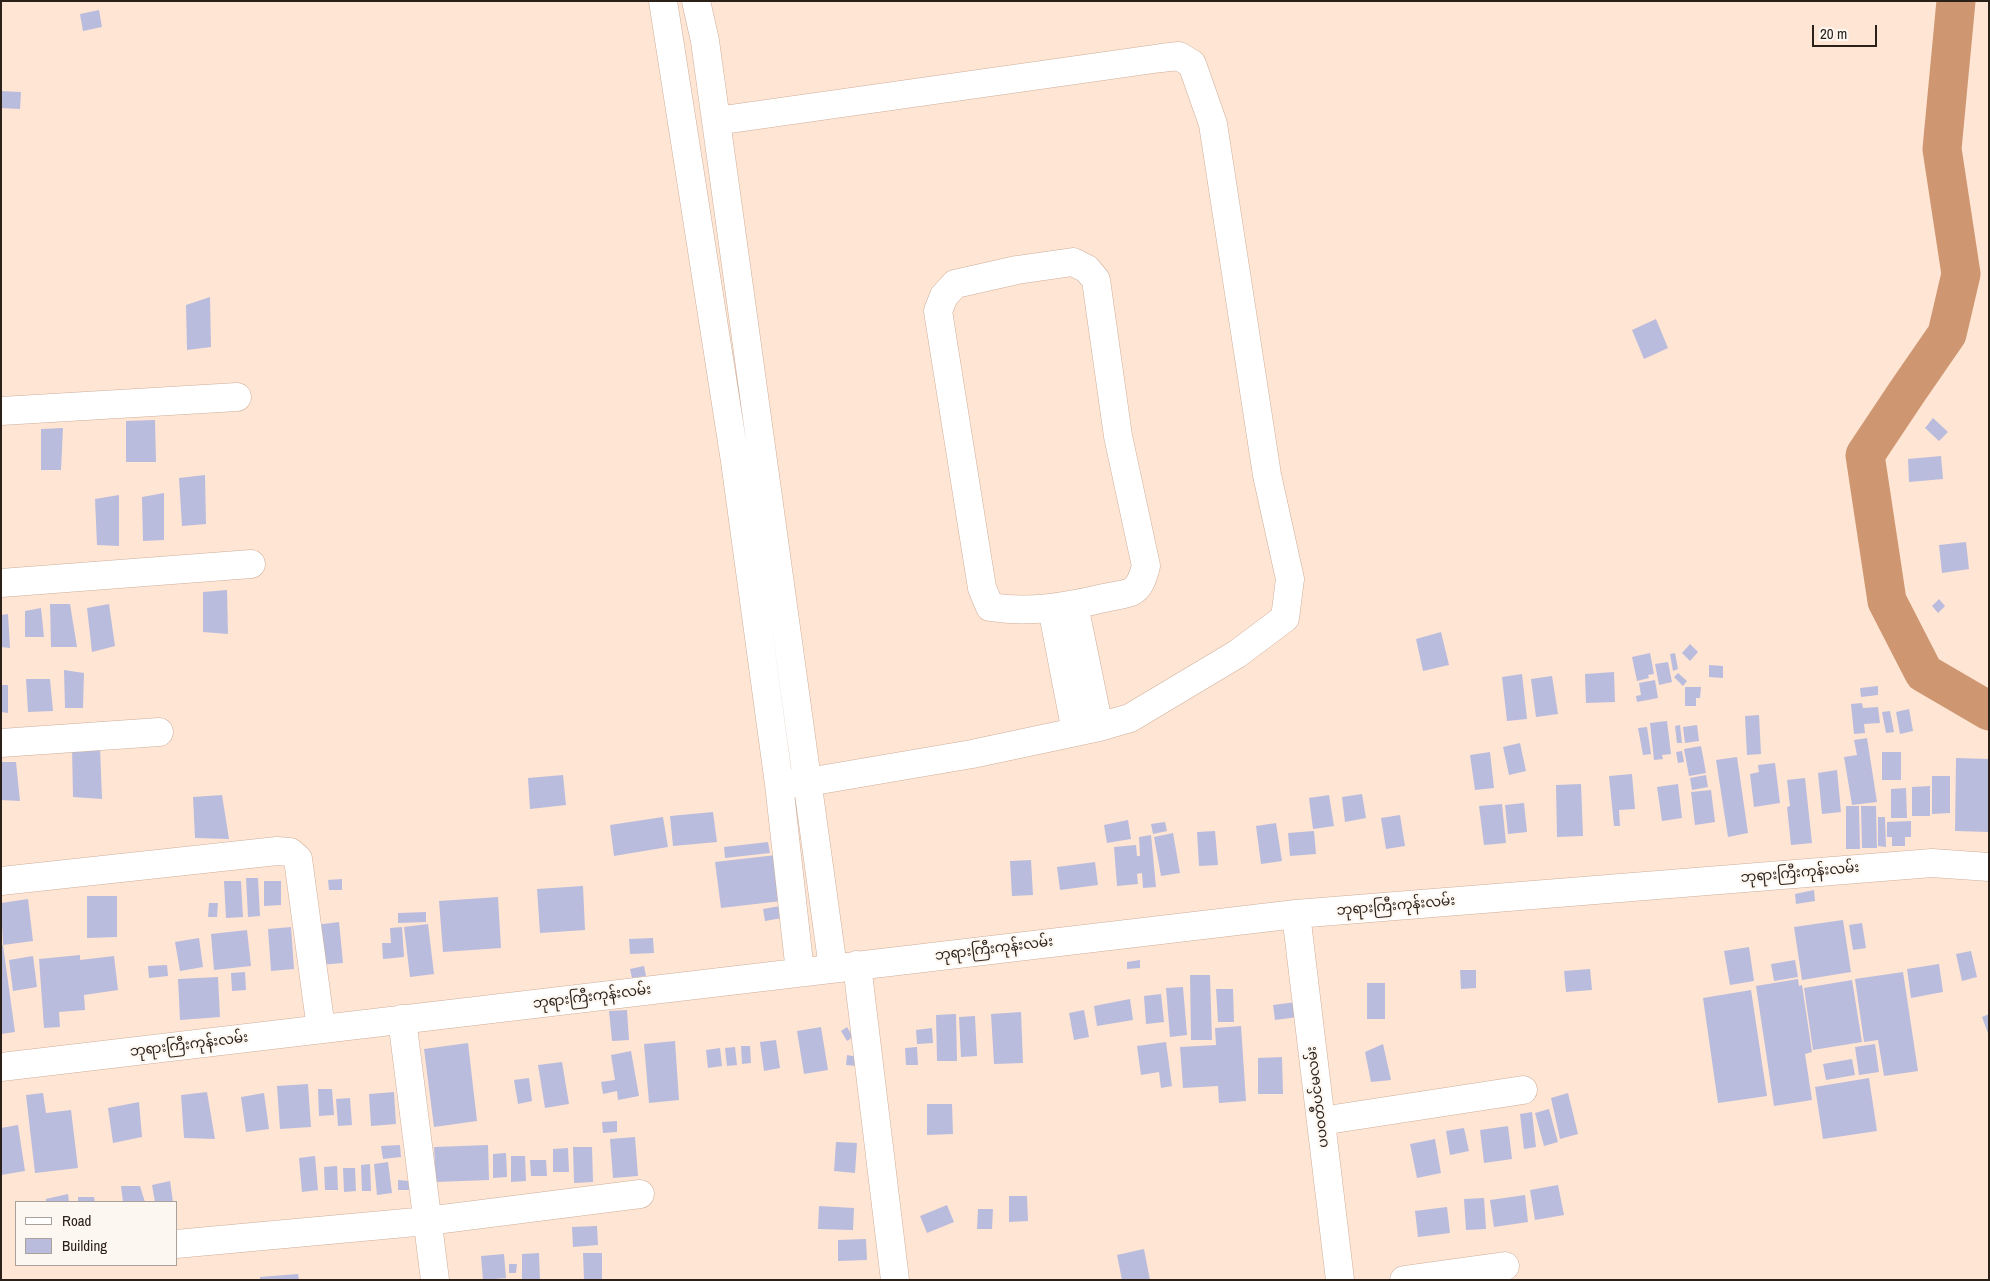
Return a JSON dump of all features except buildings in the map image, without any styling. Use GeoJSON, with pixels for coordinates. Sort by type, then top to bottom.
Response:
{"type":"FeatureCollection","features":[{"type":"Feature","properties":{"kind":"street"},"geometry":{"type":"LineString","coordinates":[[663,1],[735,460],[779,784],[800,972]]}},
{"type":"Feature","properties":{"kind":"street"},"geometry":{"type":"LineString","coordinates":[[696,1],[705,41],[808,782],[845,966],[895,1280]]}},
{"type":"Feature","properties":{"kind":"street"},"geometry":{"type":"LineString","coordinates":[[716,121],[1170,57],[1179,56],[1192,64],[1213,124],[1267,475],[1290,579],[1285,618],[1237,654],[1130,718],[1087,730],[972,754],[808,782],[779,784]]}},
{"type":"Feature","properties":{"kind":"street"},"geometry":{"type":"LineString","coordinates":[[1073,262],[1087,269],[1096,280],[1118,436],[1146,566],[1142,581],[1132,591],[1063,607],[1009,610],[990,607],[982,588],[938,311],[944,296],[955,284],[1017,270],[1073,262]]}},
{"type":"Feature","properties":{"kind":"street"},"geometry":{"type":"LineString","coordinates":[[706,276],[737,273]]}},
{"type":"Feature","properties":{"kind":"street"},"geometry":{"type":"LineString","coordinates":[[1,410],[237,397]]}},
{"type":"Feature","properties":{"kind":"street"},"geometry":{"type":"LineString","coordinates":[[1,583],[251,564]]}},
{"type":"Feature","properties":{"kind":"street"},"geometry":{"type":"LineString","coordinates":[[749,571],[778,568]]}},
{"type":"Feature","properties":{"kind":"street"},"geometry":{"type":"LineString","coordinates":[[1063,607],[1087,730]]}},
{"type":"Feature","properties":{"kind":"street"},"geometry":{"type":"LineString","coordinates":[[1,742],[159,732]]}},
{"type":"Feature","properties":{"kind":"street"},"geometry":{"type":"LineString","coordinates":[[1,880],[277,851],[290,852],[298,858],[320,1029]]}},
{"type":"Feature","properties":{"kind":"street","name":"ဘုရားကြီးကုန်းလမ်း"},"geometry":{"type":"LineString","coordinates":[[1,1067],[1296,914],[1932,862],[1989,867]]}},
{"type":"Feature","properties":{"kind":"street","name":"ပပဝတီပင်မလမ်း"},"geometry":{"type":"LineString","coordinates":[[1296,914],[1340,1280]]}},
{"type":"Feature","properties":{"kind":"street"},"geometry":{"type":"LineString","coordinates":[[402,1020],[435,1280]]}},
{"type":"Feature","properties":{"kind":"street"},"geometry":{"type":"LineString","coordinates":[[1321,1120],[1523,1090]]}},
{"type":"Feature","properties":{"kind":"street"},"geometry":{"type":"LineString","coordinates":[[178,1244],[427,1221],[640,1194]]}},
{"type":"Feature","properties":{"kind":"street"},"geometry":{"type":"LineString","coordinates":[[1404,1280],[1505,1266]]}},
{"type":"Feature","properties":{"kind":"waterway"},"geometry":{"type":"LineString","coordinates":[[1956,1],[1942,149],[1961,274],[1947,334],[1865,455],[1887,601],[1924,673],[1989,711]]}}]}
